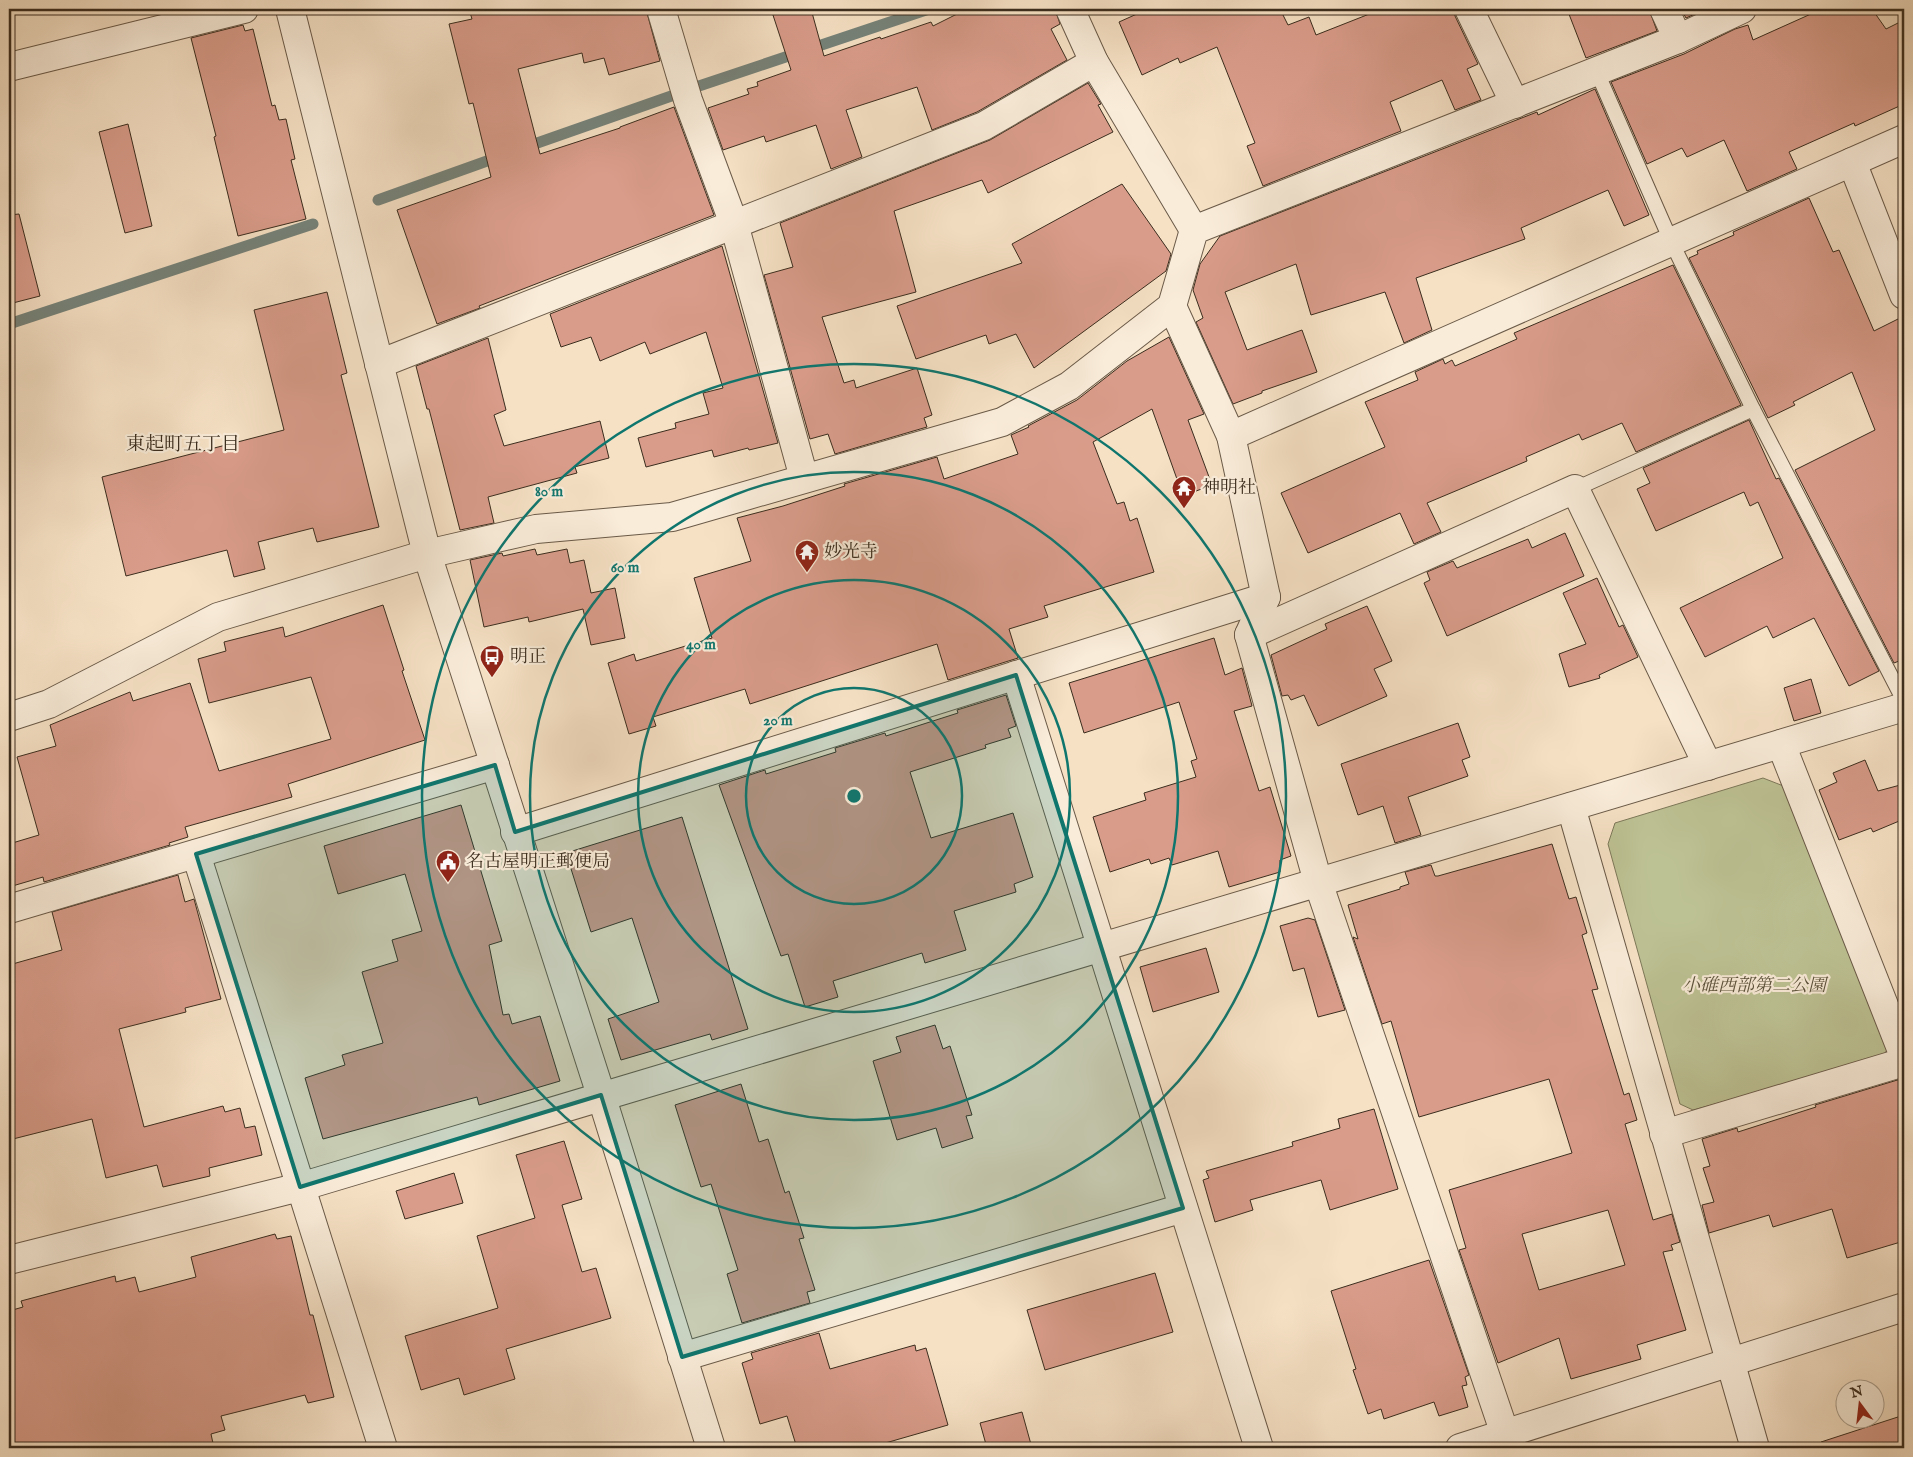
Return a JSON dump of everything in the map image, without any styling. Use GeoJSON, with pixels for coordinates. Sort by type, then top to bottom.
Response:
{"type":"FeatureCollection","features":[{"type":"Feature","properties":{"kind":"street"},"geometry":{"type":"LineString","coordinates":[[9,67],[244,9]]}},
{"type":"Feature","properties":{"kind":"street"},"geometry":{"type":"LineString","coordinates":[[290,9],[427,554],[601,1095],[711,1448]]}},
{"type":"Feature","properties":{"kind":"street"},"geometry":{"type":"LineString","coordinates":[[661,9],[688,100],[734,224],[804,478]]}},
{"type":"Feature","properties":{"kind":"street"},"geometry":{"type":"LineString","coordinates":[[11,722],[218,617],[427,554],[536,529],[672,517],[1002,422],[1069,386],[1172,306],[1194,230],[1094,62],[1070,9]]}},
{"type":"Feature","properties":{"kind":"street"},"geometry":{"type":"LineString","coordinates":[[1469,9],[1515,104]]}},
{"type":"Feature","properties":{"kind":"street"},"geometry":{"type":"LineString","coordinates":[[1664,9],[1678,39]]}},
{"type":"Feature","properties":{"kind":"street"},"geometry":{"type":"LineString","coordinates":[[1194,230],[1597,72],[1678,39],[1742,9]]}},
{"type":"Feature","properties":{"kind":"street"},"geometry":{"type":"LineString","coordinates":[[379,364],[984,126],[1094,62]]}},
{"type":"Feature","properties":{"kind":"street"},"geometry":{"type":"LineString","coordinates":[[1232,436],[1904,139]]}},
{"type":"Feature","properties":{"kind":"street"},"geometry":{"type":"LineString","coordinates":[[1852,162],[1904,295]]}},
{"type":"Feature","properties":{"kind":"street"},"geometry":{"type":"LineString","coordinates":[[1172,306],[1232,436],[1266,597],[1250,635],[1318,882],[1505,1434]]}},
{"type":"Feature","properties":{"kind":"street"},"geometry":{"type":"LineString","coordinates":[[1250,635],[1575,489],[1708,766]]}},
{"type":"Feature","properties":{"kind":"street"},"geometry":{"type":"LineString","coordinates":[[516,832],[1266,597]]}},
{"type":"Feature","properties":{"kind":"street"},"geometry":{"type":"LineString","coordinates":[[1016,676],[1258,1448]]}},
{"type":"Feature","properties":{"kind":"street"},"geometry":{"type":"LineString","coordinates":[[9,1260],[300,1186],[1904,707]]}},
{"type":"Feature","properties":{"kind":"street"},"geometry":{"type":"LineString","coordinates":[[1781,744],[1904,1056]]}},
{"type":"Feature","properties":{"kind":"street"},"geometry":{"type":"LineString","coordinates":[[9,909],[494,765]]}},
{"type":"Feature","properties":{"kind":"street"},"geometry":{"type":"LineString","coordinates":[[1571,806],[1755,1448]]}},
{"type":"Feature","properties":{"kind":"street"},"geometry":{"type":"LineString","coordinates":[[196,854],[379,1447]]}},
{"type":"Feature","properties":{"kind":"street"},"geometry":{"type":"LineString","coordinates":[[1664,1134],[1904,1062]]}},
{"type":"Feature","properties":{"kind":"street"},"geometry":{"type":"LineString","coordinates":[[682,1357],[1183,1208]]}},
{"type":"Feature","properties":{"kind":"street"},"geometry":{"type":"LineString","coordinates":[[1460,1448],[1904,1307]]}},
{"type":"Feature","properties":{"kind":"lane"},"geometry":{"type":"LineString","coordinates":[[1597,72],[1671,241],[1753,409],[1904,701]]}},
{"type":"Feature","properties":{"kind":"lane"},"geometry":{"type":"LineString","coordinates":[[1575,489],[1753,409]]}},
{"type":"Feature","properties":{"kind":"highlighted area"},"geometry":{"type":"Polygon","coordinates":[[[1016,675],[1183,1208],[682,1357],[601,1095],[300,1187],[196,854],[495,765],[515,832],[1016,675]]]}},
{"type":"Feature","properties":{"kind":"green space","name":"小碓西部第二公園"},"geometry":{"type":"Polygon","coordinates":[[[1763,778],[1786,787],[1888,1048],[1882,1058],[1693,1110],[1680,1104],[1608,844],[1615,823],[1763,778]]]}},
{"type":"Feature","properties":{"kind":"building"},"geometry":{"type":"Polygon","coordinates":[[[469,9],[646,9],[660,61],[609,75],[604,58],[584,63],[582,53],[518,69],[540,154],[620,128],[674,107],[714,215],[437,324],[397,210],[491,177],[473,103],[469,104],[449,24],[472,19],[469,9]]]}},
{"type":"Feature","properties":{"kind":"building"},"geometry":{"type":"Polygon","coordinates":[[[771,9],[811,9],[824,56],[931,22],[933,26],[967,9],[1055,9],[1060,24],[1051,29],[1067,60],[977,112],[932,130],[917,87],[846,110],[862,157],[831,169],[816,125],[766,142],[764,136],[723,150],[708,108],[749,94],[747,89],[758,86],[757,82],[791,70],[771,9]]]}},
{"type":"Feature","properties":{"kind":"building"},"geometry":{"type":"Polygon","coordinates":[[[1148,9],[1280,9],[1288,25],[1309,17],[1316,35],[1382,9],[1454,9],[1455,16],[1478,64],[1467,69],[1481,100],[1455,110],[1442,80],[1390,102],[1401,131],[1263,186],[1247,146],[1255,143],[1217,47],[1180,63],[1178,58],[1142,75],[1119,22],[1148,9]]]}},
{"type":"Feature","properties":{"kind":"building"},"geometry":{"type":"Polygon","coordinates":[[[1567,9],[1649,9],[1657,31],[1586,58],[1567,9]]]}},
{"type":"Feature","properties":{"kind":"building"},"geometry":{"type":"Polygon","coordinates":[[[1681,9],[1706,9],[1686,18],[1681,9]]]}},
{"type":"Feature","properties":{"kind":"building"},"geometry":{"type":"Polygon","coordinates":[[[1822,9],[1872,9],[1886,29],[1904,20],[1904,104],[1855,126],[1854,123],[1789,152],[1797,169],[1747,191],[1724,140],[1687,157],[1682,148],[1647,164],[1611,82],[1684,54],[1735,29],[1748,25],[1753,40],[1822,9]]]}},
{"type":"Feature","properties":{"kind":"building"},"geometry":{"type":"Polygon","coordinates":[[[243,25],[245,31],[253,29],[272,106],[275,105],[279,120],[286,119],[295,159],[291,160],[306,219],[238,236],[214,137],[216,136],[191,38],[243,25]]]}},
{"type":"Feature","properties":{"kind":"building"},"geometry":{"type":"Polygon","coordinates":[[[1088,83],[1101,104],[1098,105],[1113,132],[988,193],[982,180],[894,211],[916,292],[822,317],[844,383],[854,380],[856,388],[917,368],[932,415],[924,418],[927,427],[835,454],[828,434],[810,439],[764,275],[793,267],[780,223],[990,140],[1088,83]]]}},
{"type":"Feature","properties":{"kind":"building"},"geometry":{"type":"Polygon","coordinates":[[[1595,89],[1649,215],[1624,226],[1608,190],[1521,228],[1525,239],[1416,278],[1432,330],[1404,343],[1385,292],[1311,315],[1296,264],[1225,292],[1247,350],[1302,330],[1317,372],[1262,391],[1262,393],[1233,404],[1196,322],[1203,318],[1193,290],[1200,264],[1220,236],[1537,112],[1538,115],[1595,89]]]}},
{"type":"Feature","properties":{"kind":"building"},"geometry":{"type":"Polygon","coordinates":[[[128,124],[152,226],[125,233],[99,132],[128,124]]]}},
{"type":"Feature","properties":{"kind":"building"},"geometry":{"type":"Polygon","coordinates":[[[1122,184],[1171,254],[1166,271],[1034,368],[1016,334],[989,344],[986,335],[916,359],[897,306],[1022,263],[1012,244],[1122,184]]]}},
{"type":"Feature","properties":{"kind":"building"},"geometry":{"type":"Polygon","coordinates":[[[1809,198],[1833,252],[1839,250],[1874,331],[1904,316],[1904,659],[1894,663],[1795,470],[1875,430],[1852,372],[1793,402],[1795,405],[1768,418],[1689,258],[1698,254],[1697,251],[1734,235],[1733,232],[1809,198]]]}},
{"type":"Feature","properties":{"kind":"building"},"geometry":{"type":"Polygon","coordinates":[[[19,214],[40,296],[9,304],[9,215],[19,214]]]}},
{"type":"Feature","properties":{"kind":"building"},"geometry":{"type":"Polygon","coordinates":[[[722,246],[778,443],[749,450],[748,448],[714,457],[712,450],[646,467],[638,438],[676,428],[675,423],[709,414],[703,393],[723,388],[706,332],[650,354],[645,342],[600,361],[591,337],[561,347],[550,314],[722,246]]]}},
{"type":"Feature","properties":{"kind":"building"},"geometry":{"type":"Polygon","coordinates":[[[1673,265],[1741,405],[1636,452],[1622,423],[1582,440],[1579,434],[1526,457],[1527,461],[1427,503],[1441,532],[1414,544],[1400,513],[1308,553],[1281,493],[1385,447],[1365,402],[1418,380],[1415,372],[1443,359],[1445,364],[1452,360],[1455,366],[1517,339],[1514,333],[1673,265]]]}},
{"type":"Feature","properties":{"kind":"building"},"geometry":{"type":"Polygon","coordinates":[[[327,292],[347,373],[341,375],[379,527],[317,542],[313,528],[258,542],[265,569],[234,577],[227,550],[126,576],[102,477],[284,430],[254,310],[327,292]]]}},
{"type":"Feature","properties":{"kind":"building"},"geometry":{"type":"Polygon","coordinates":[[[1169,337],[1204,414],[1188,420],[1212,485],[1183,496],[1152,409],[1093,442],[1117,504],[1124,502],[1130,521],[1137,518],[1154,572],[1044,606],[1048,617],[1009,629],[1018,658],[948,680],[937,644],[750,704],[745,689],[653,717],[656,726],[629,734],[608,663],[634,654],[636,661],[712,638],[694,578],[751,561],[737,518],[783,506],[845,486],[844,484],[937,457],[944,479],[1018,454],[1011,435],[1077,400],[1127,361],[1169,337]]]}},
{"type":"Feature","properties":{"kind":"building"},"geometry":{"type":"Polygon","coordinates":[[[488,338],[506,410],[494,415],[504,446],[600,421],[609,458],[575,467],[577,473],[488,497],[494,523],[460,530],[416,366],[488,338]]]}},
{"type":"Feature","properties":{"kind":"building"},"geometry":{"type":"Polygon","coordinates":[[[1749,420],[1776,479],[1779,478],[1879,671],[1849,686],[1814,618],[1773,638],[1767,626],[1705,657],[1680,608],[1783,558],[1758,502],[1750,506],[1744,492],[1656,531],[1637,489],[1650,483],[1643,468],[1749,420]]]}},
{"type":"Feature","properties":{"kind":"building"},"geometry":{"type":"Polygon","coordinates":[[[1565,533],[1584,576],[1447,636],[1424,583],[1430,580],[1427,572],[1453,561],[1457,568],[1528,539],[1532,548],[1565,533]]]}},
{"type":"Feature","properties":{"kind":"building"},"geometry":{"type":"Polygon","coordinates":[[[535,549],[537,555],[567,549],[570,563],[584,560],[591,593],[615,588],[625,638],[591,645],[583,609],[529,622],[528,617],[484,627],[470,560],[502,553],[503,556],[535,549]]]}},
{"type":"Feature","properties":{"kind":"building"},"geometry":{"type":"Polygon","coordinates":[[[1597,578],[1619,627],[1623,625],[1638,657],[1599,675],[1600,678],[1569,687],[1559,654],[1586,644],[1563,593],[1597,578]]]}},
{"type":"Feature","properties":{"kind":"building"},"geometry":{"type":"Polygon","coordinates":[[[383,605],[425,740],[288,784],[292,797],[185,827],[188,837],[169,843],[170,845],[44,882],[43,877],[9,887],[9,844],[39,835],[17,757],[56,746],[50,725],[130,692],[133,701],[190,683],[219,771],[331,739],[311,677],[209,703],[198,659],[226,651],[224,642],[283,627],[285,637],[383,605]]]}},
{"type":"Feature","properties":{"kind":"building"},"geometry":{"type":"Polygon","coordinates":[[[1367,606],[1392,661],[1374,669],[1387,696],[1318,726],[1304,695],[1291,700],[1288,695],[1282,696],[1271,655],[1327,629],[1325,624],[1367,606]]]}},
{"type":"Feature","properties":{"kind":"building"},"geometry":{"type":"Polygon","coordinates":[[[1214,638],[1225,675],[1242,668],[1252,706],[1234,711],[1259,791],[1270,787],[1291,856],[1280,860],[1280,872],[1229,887],[1218,851],[1172,865],[1169,858],[1151,864],[1149,859],[1110,872],[1093,817],[1146,800],[1144,793],[1196,777],[1191,761],[1197,759],[1179,702],[1084,733],[1069,683],[1214,638]]]}},
{"type":"Feature","properties":{"kind":"building"},"geometry":{"type":"Polygon","coordinates":[[[1811,679],[1821,713],[1794,721],[1784,688],[1811,679]]]}},
{"type":"Feature","properties":{"kind":"building"},"geometry":{"type":"Polygon","coordinates":[[[1006,695],[1016,726],[1008,729],[1011,737],[985,745],[986,748],[910,772],[931,838],[1013,813],[1033,877],[1014,884],[1016,892],[954,911],[966,950],[925,963],[922,953],[833,981],[838,997],[805,1007],[788,954],[781,956],[719,785],[765,770],[766,774],[836,752],[835,748],[885,733],[886,736],[958,713],[957,710],[1006,695]]]}},
{"type":"Feature","properties":{"kind":"building"},"geometry":{"type":"Polygon","coordinates":[[[1458,723],[1470,757],[1462,760],[1468,776],[1408,797],[1421,835],[1395,843],[1383,806],[1358,815],[1341,764],[1458,723]]]}},
{"type":"Feature","properties":{"kind":"building"},"geometry":{"type":"Polygon","coordinates":[[[1865,760],[1878,791],[1904,784],[1904,819],[1873,832],[1871,828],[1839,840],[1819,790],[1837,782],[1833,773],[1865,760]]]}},
{"type":"Feature","properties":{"kind":"building"},"geometry":{"type":"Polygon","coordinates":[[[461,805],[502,941],[489,945],[503,1015],[509,1014],[512,1024],[540,1016],[560,1081],[479,1105],[477,1097],[323,1139],[305,1078],[345,1065],[342,1055],[383,1043],[362,972],[398,961],[392,940],[422,931],[405,874],[338,894],[324,846],[461,805]]]}},
{"type":"Feature","properties":{"kind":"building"},"geometry":{"type":"Polygon","coordinates":[[[682,817],[748,1029],[712,1040],[710,1034],[621,1060],[608,1019],[659,1002],[632,918],[591,932],[566,853],[682,817]]]}},
{"type":"Feature","properties":{"kind":"building"},"geometry":{"type":"Polygon","coordinates":[[[1552,844],[1569,899],[1576,897],[1587,933],[1582,935],[1598,989],[1592,990],[1624,1095],[1629,1093],[1637,1120],[1625,1124],[1653,1220],[1672,1214],[1680,1242],[1671,1245],[1673,1250],[1663,1252],[1686,1330],[1637,1345],[1641,1359],[1571,1379],[1559,1338],[1498,1363],[1459,1250],[1466,1248],[1449,1190],[1572,1153],[1549,1079],[1419,1117],[1391,1021],[1382,1024],[1353,937],[1358,939],[1348,905],[1400,889],[1400,887],[1409,884],[1405,872],[1431,865],[1435,876],[1552,844]],[[1608,1210],[1522,1234],[1539,1290],[1625,1265],[1608,1210]]]}},
{"type":"Feature","properties":{"kind":"building"},"geometry":{"type":"Polygon","coordinates":[[[178,875],[185,902],[194,899],[221,999],[185,1008],[186,1012],[119,1029],[144,1127],[223,1106],[225,1112],[240,1108],[245,1128],[255,1126],[262,1155],[209,1168],[210,1176],[163,1187],[157,1165],[106,1178],[92,1119],[9,1140],[9,965],[62,950],[52,912],[178,875]]]}},
{"type":"Feature","properties":{"kind":"building"},"geometry":{"type":"Polygon","coordinates":[[[1308,918],[1315,920],[1345,1010],[1318,1017],[1304,968],[1293,971],[1280,926],[1308,918]]]}},
{"type":"Feature","properties":{"kind":"building"},"geometry":{"type":"Polygon","coordinates":[[[1206,948],[1219,992],[1153,1012],[1140,967],[1206,948]]]}},
{"type":"Feature","properties":{"kind":"building"},"geometry":{"type":"Polygon","coordinates":[[[935,1025],[943,1049],[950,1046],[972,1115],[966,1116],[973,1138],[942,1148],[936,1128],[897,1140],[873,1061],[901,1052],[896,1037],[935,1025]]]}},
{"type":"Feature","properties":{"kind":"building"},"geometry":{"type":"Polygon","coordinates":[[[1904,1078],[1904,1241],[1847,1258],[1832,1209],[1773,1227],[1769,1215],[1709,1233],[1702,1205],[1714,1202],[1703,1168],[1710,1166],[1702,1139],[1737,1128],[1738,1132],[1816,1107],[1815,1105],[1904,1078]]]}},
{"type":"Feature","properties":{"kind":"building"},"geometry":{"type":"Polygon","coordinates":[[[741,1084],[759,1142],[768,1139],[785,1193],[789,1191],[804,1238],[799,1239],[815,1290],[807,1292],[810,1303],[742,1323],[727,1274],[738,1270],[711,1184],[701,1187],[675,1105],[741,1084]]]}},
{"type":"Feature","properties":{"kind":"building"},"geometry":{"type":"Polygon","coordinates":[[[1374,1109],[1398,1189],[1330,1210],[1321,1180],[1250,1200],[1253,1210],[1215,1222],[1203,1180],[1209,1178],[1206,1171],[1293,1146],[1292,1142],[1340,1128],[1338,1119],[1374,1109]]]}},
{"type":"Feature","properties":{"kind":"building"},"geometry":{"type":"Polygon","coordinates":[[[564,1141],[582,1199],[562,1205],[582,1272],[596,1268],[611,1318],[506,1349],[515,1379],[464,1395],[459,1378],[421,1390],[405,1336],[498,1308],[477,1236],[535,1218],[516,1155],[564,1141]]]}},
{"type":"Feature","properties":{"kind":"building"},"geometry":{"type":"Polygon","coordinates":[[[454,1173],[463,1203],[405,1219],[396,1191],[454,1173]]]}},
{"type":"Feature","properties":{"kind":"building"},"geometry":{"type":"Polygon","coordinates":[[[275,1234],[277,1239],[291,1236],[310,1315],[313,1315],[334,1397],[308,1403],[305,1395],[221,1416],[225,1430],[211,1434],[214,1448],[13,1448],[9,1431],[9,1311],[23,1307],[21,1301],[115,1276],[116,1282],[135,1277],[139,1292],[196,1277],[191,1257],[275,1234]]]}},
{"type":"Feature","properties":{"kind":"building"},"geometry":{"type":"Polygon","coordinates":[[[1429,1260],[1469,1375],[1465,1377],[1467,1385],[1462,1386],[1468,1407],[1439,1416],[1434,1402],[1384,1419],[1381,1409],[1368,1414],[1353,1370],[1356,1369],[1331,1291],[1429,1260]]]}},
{"type":"Feature","properties":{"kind":"building"},"geometry":{"type":"Polygon","coordinates":[[[1155,1273],[1173,1332],[1045,1370],[1027,1310],[1155,1273]]]}},
{"type":"Feature","properties":{"kind":"building"},"geometry":{"type":"Polygon","coordinates":[[[819,1333],[830,1369],[915,1345],[916,1351],[926,1348],[948,1425],[868,1448],[797,1448],[787,1416],[760,1424],[742,1363],[753,1359],[751,1353],[819,1333]]]}},
{"type":"Feature","properties":{"kind":"building"},"geometry":{"type":"Polygon","coordinates":[[[1022,1412],[1032,1448],[987,1448],[980,1423],[1022,1412]]]}},
{"type":"Feature","properties":{"kind":"building"},"geometry":{"type":"Polygon","coordinates":[[[1904,1415],[1904,1448],[1822,1448],[1821,1442],[1858,1430],[1886,1430],[1886,1421],[1904,1415]]]}},
{"type":"Feature","properties":{"kind":"waterway"},"geometry":{"type":"LineString","coordinates":[[693,88],[929,9]]}},
{"type":"Feature","properties":{"kind":"waterway"},"geometry":{"type":"LineString","coordinates":[[523,148],[677,94]]}},
{"type":"Feature","properties":{"kind":"waterway"},"geometry":{"type":"LineString","coordinates":[[378,200],[501,156]]}},
{"type":"Feature","properties":{"kind":"waterway"},"geometry":{"type":"LineString","coordinates":[[9,324],[313,224]]}},
{"type":"Feature","properties":{"kind":"place","name":"神明社"},"geometry":{"type":"Point","coordinates":[1184,509]}},
{"type":"Feature","properties":{"kind":"place","name":"妙光寺"},"geometry":{"type":"Point","coordinates":[807,573]}},
{"type":"Feature","properties":{"kind":"place","name":"明正"},"geometry":{"type":"Point","coordinates":[492,678]}},
{"type":"Feature","properties":{"kind":"place","name":"名古屋明正郵便局"},"geometry":{"type":"Point","coordinates":[448,883]}},
{"type":"Feature","properties":{"kind":"district","name":"東起町五丁目"},"geometry":{"type":"Point","coordinates":[183,445]}}]}
